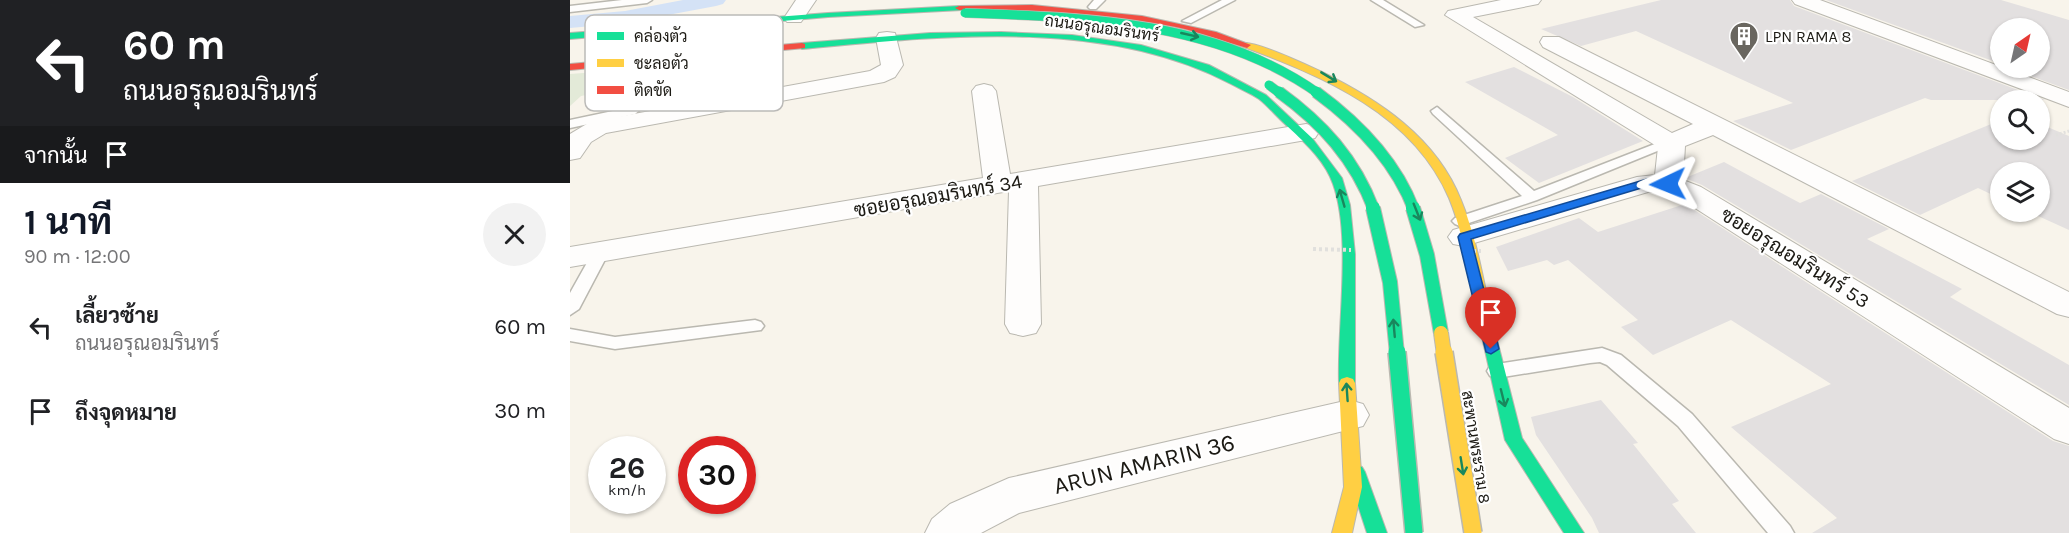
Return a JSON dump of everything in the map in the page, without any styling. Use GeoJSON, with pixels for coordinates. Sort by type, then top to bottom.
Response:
{"type":"FeatureCollection","features":[{"type":"Feature","properties":{"kind":"street"},"geometry":{"type":"LineString","coordinates":[[794,18],[806,0]]}},
{"type":"Feature","properties":{"kind":"street"},"geometry":{"type":"LineString","coordinates":[[1531,0],[1455,15],[1670,143],[1673,151],[1668,184]]}},
{"type":"Feature","properties":{"kind":"street"},"geometry":{"type":"LineString","coordinates":[[1802,0],[2069,100]]}},
{"type":"Feature","properties":{"kind":"street","name":"ถนนอรุณอมรินทร์"},"geometry":{"type":"LineString","coordinates":[[783,19],[934,3],[1097,4],[1187,21],[1247,38],[1280,51],[1346,87],[1382,112],[1429,153],[1455,200],[1514,440],[1574,533]]}},
{"type":"Feature","properties":{"kind":"street","name":"สะพานพระราม 8"},"geometry":{"type":"LineString","coordinates":[[783,27],[918,16],[1020,13],[1087,17],[1159,28],[1231,48],[1280,68],[1331,99],[1360,124],[1385,153],[1404,182],[1419,216],[1428,250],[1473,533]]}},
{"type":"Feature","properties":{"kind":"street"},"geometry":{"type":"LineString","coordinates":[[783,37],[960,24],[1014,24],[1105,32],[1155,41],[1211,58],[1271,86],[1309,113],[1349,154],[1375,213],[1390,282],[1414,533]]}},
{"type":"Feature","properties":{"kind":"street","name":"ถนนอรุณอมรินทร์"},"geometry":{"type":"LineString","coordinates":[[783,48],[887,38],[961,34],[1029,34],[1130,46],[1169,54],[1228,75],[1271,100],[1306,132],[1335,172],[1345,207],[1344,347],[1353,490],[1342,533]]}},
{"type":"Feature","properties":{"kind":"street","name":"ถนนอรุณอมรินทร์"},"geometry":{"type":"LineString","coordinates":[[570,36],[585,35]]}},
{"type":"Feature","properties":{"kind":"street"},"geometry":{"type":"LineString","coordinates":[[783,94],[876,77],[887,72],[892,65],[887,38]]}},
{"type":"Feature","properties":{"kind":"street"},"geometry":{"type":"LineString","coordinates":[[1551,42],[2069,306]]}},
{"type":"Feature","properties":{"kind":"street","name":"สะพานพระราม 8"},"geometry":{"type":"LineString","coordinates":[[570,44],[585,43]]}},
{"type":"Feature","properties":{"kind":"street"},"geometry":{"type":"LineString","coordinates":[[570,56],[585,55]]}},
{"type":"Feature","properties":{"kind":"street","name":"ถนนอรุณอมรินทร์"},"geometry":{"type":"LineString","coordinates":[[570,66],[585,65]]}},
{"type":"Feature","properties":{"kind":"street"},"geometry":{"type":"LineString","coordinates":[[984,91],[1011,183],[1023,324]]}},
{"type":"Feature","properties":{"kind":"street"},"geometry":{"type":"LineString","coordinates":[[570,152],[582,136],[599,127],[688,111]]}},
{"type":"Feature","properties":{"kind":"street"},"geometry":{"type":"LineString","coordinates":[[1670,143],[1714,125]]}},
{"type":"Feature","properties":{"kind":"street","name":"ซอยอรุณอมรินทร์ 34"},"geometry":{"type":"LineString","coordinates":[[570,257],[1306,132]]}},
{"type":"Feature","properties":{"kind":"street","name":"ซอยอรุณอมรินทร์ 53"},"geometry":{"type":"LineString","coordinates":[[1462,229],[1647,183],[1668,184],[1690,193],[2069,428]]}},
{"type":"Feature","properties":{"kind":"street","name":"ARUN AMARIN 36"},"geometry":{"type":"LineString","coordinates":[[948,533],[966,518],[1009,497],[1349,415]]}},
{"type":"Feature","properties":{"kind":"street"},"geometry":{"type":"LineString","coordinates":[[1514,440],[1551,523]]}},
{"type":"Feature","properties":{"kind":"street","name":"ถนนอรุณอมรินทร์"},"geometry":{"type":"LineString","coordinates":[[1352,459],[1377,533]]}},
{"type":"Feature","properties":{"kind":"street"},"geometry":{"type":"LineString","coordinates":[[1353,490],[1358,522]]}},
{"type":"Feature","properties":{"kind":"lane"},"geometry":{"type":"LineString","coordinates":[[570,9],[647,0]]}},
{"type":"Feature","properties":{"kind":"lane"},"geometry":{"type":"LineString","coordinates":[[1187,21],[1230,0]]}},
{"type":"Feature","properties":{"kind":"lane"},"geometry":{"type":"LineString","coordinates":[[1376,0],[1419,25]]}},
{"type":"Feature","properties":{"kind":"lane"},"geometry":{"type":"LineString","coordinates":[[570,124],[631,111]]}},
{"type":"Feature","properties":{"kind":"lane"},"geometry":{"type":"LineString","coordinates":[[1437,111],[1532,197]]}},
{"type":"Feature","properties":{"kind":"lane"},"geometry":{"type":"LineString","coordinates":[[1462,229],[1532,197],[1670,143]]}},
{"type":"Feature","properties":{"kind":"lane"},"geometry":{"type":"LineString","coordinates":[[570,309],[601,252]]}},
{"type":"Feature","properties":{"kind":"lane"},"geometry":{"type":"LineString","coordinates":[[570,335],[615,343],[755,326]]}},
{"type":"Feature","properties":{"kind":"lane"},"geometry":{"type":"LineString","coordinates":[[1497,371],[1590,356],[1602,356],[1614,360],[1685,420],[1782,533]]}},
{"type":"Feature","properties":{"kind":"path"},"geometry":{"type":"LineString","coordinates":[[2056,135],[2069,131]]}},
{"type":"Feature","properties":{"kind":"green space"},"geometry":{"type":"Polygon","coordinates":[[[585,73],[585,95],[570,106],[570,74],[585,73]]]}},
{"type":"Feature","properties":{"kind":"building"},"geometry":{"type":"Polygon","coordinates":[[[1661,0],[1790,0],[1794,6],[2018,90],[1990,90],[1990,100],[1931,100],[1925,98],[1791,150],[1733,121],[1793,103],[1636,31],[1581,46],[1541,29],[1661,0]]]}},
{"type":"Feature","properties":{"kind":"building"},"geometry":{"type":"Polygon","coordinates":[[[1826,0],[2001,0],[2069,20],[2069,90],[2036,78],[2050,78],[2050,18],[1990,18],[1990,60],[1826,0]]]}},
{"type":"Feature","properties":{"kind":"building"},"geometry":{"type":"Polygon","coordinates":[[[1514,67],[1573,97],[1643,141],[1539,183],[1505,158],[1558,135],[1465,82],[1514,67]]]}},
{"type":"Feature","properties":{"kind":"building"},"geometry":{"type":"Polygon","coordinates":[[[1990,125],[1990,150],[2050,150],[2050,128],[2069,136],[2069,230],[2050,221],[2050,162],[1990,162],[1990,194],[1978,188],[1920,215],[1852,181],[1990,125]]]}},
{"type":"Feature","properties":{"kind":"building"},"geometry":{"type":"Polygon","coordinates":[[[1724,162],[1800,203],[1821,194],[1889,229],[1867,239],[1962,289],[1950,297],[2069,365],[2069,405],[1702,185],[1685,178],[1724,162]]]}},
{"type":"Feature","properties":{"kind":"building"},"geometry":{"type":"Polygon","coordinates":[[[1685,204],[2053,441],[2069,446],[2069,533],[1812,533],[1837,518],[1731,427],[1831,384],[1731,320],[1653,355],[1621,327],[1638,320],[1568,260],[1554,265],[1547,260],[1508,271],[1496,247],[1579,218],[1598,232],[1685,204]]]}},
{"type":"Feature","properties":{"kind":"building"},"geometry":{"type":"Polygon","coordinates":[[[1601,400],[1638,443],[1633,444],[1679,501],[1672,504],[1696,533],[1599,533],[1592,518],[1536,435],[1531,417],[1601,400]]]}},
{"type":"Feature","properties":{"kind":"waterway"},"geometry":{"type":"LineString","coordinates":[[636,15],[716,0]]}},
{"type":"Feature","properties":{"kind":"waterway"},"geometry":{"type":"LineString","coordinates":[[570,22],[585,21]]}},
{"type":"Feature","properties":{"kind":"traffic: fast"},"geometry":{"type":"LineString","coordinates":[[783,19],[959,8]]}},
{"type":"Feature","properties":{"kind":"traffic: fast"},"geometry":{"type":"LineString","coordinates":[[965,13],[1078,18],[1135,25],[1191,36],[1244,53],[1295,77],[1340,109],[1379,151],[1401,180],[1422,236],[1441,333]]}},
{"type":"Feature","properties":{"kind":"traffic: fast"},"geometry":{"type":"LineString","coordinates":[[802,46],[930,36],[1001,34],[1072,38],[1141,48],[1206,67],[1262,97],[1308,140],[1329,166],[1339,184],[1347,229],[1347,383]]}},
{"type":"Feature","properties":{"kind":"traffic: fast"},"geometry":{"type":"LineString","coordinates":[[570,36],[585,35]]}},
{"type":"Feature","properties":{"kind":"traffic: fast"},"geometry":{"type":"LineString","coordinates":[[1269,85],[1308,113],[1337,143],[1358,174],[1373,208],[1383,243],[1390,282],[1414,533]]}},
{"type":"Feature","properties":{"kind":"traffic: fast"},"geometry":{"type":"LineString","coordinates":[[1487,328],[1514,440],[1574,533]]}},
{"type":"Feature","properties":{"kind":"traffic: fast"},"geometry":{"type":"LineString","coordinates":[[1356,472],[1377,533]]}},
{"type":"Feature","properties":{"kind":"traffic: slow"},"geometry":{"type":"LineString","coordinates":[[1247,45],[1339,84],[1396,121],[1420,143],[1440,169],[1455,199],[1469,246],[1487,328]]}},
{"type":"Feature","properties":{"kind":"traffic: slow"},"geometry":{"type":"LineString","coordinates":[[1441,333],[1473,533]]}},
{"type":"Feature","properties":{"kind":"traffic: slow"},"geometry":{"type":"LineString","coordinates":[[1342,533],[1353,487],[1347,383]]}},
{"type":"Feature","properties":{"kind":"traffic: jam"},"geometry":{"type":"LineString","coordinates":[[959,8],[1032,8],[1105,13],[1178,25],[1247,45]]}},
{"type":"Feature","properties":{"kind":"traffic: jam"},"geometry":{"type":"LineString","coordinates":[[783,48],[802,46]]}},
{"type":"Feature","properties":{"kind":"traffic: jam"},"geometry":{"type":"LineString","coordinates":[[570,67],[585,66]]}},
{"type":"Feature","properties":{"kind":"place","name":"LPN RAMA 8"},"geometry":{"type":"Point","coordinates":[1744,62]}},
{"type":"Feature","properties":{"kind":"route"},"geometry":{"type":"LineString","coordinates":[[1491,349],[1464,237],[1647,183],[1668,184]]}}]}
